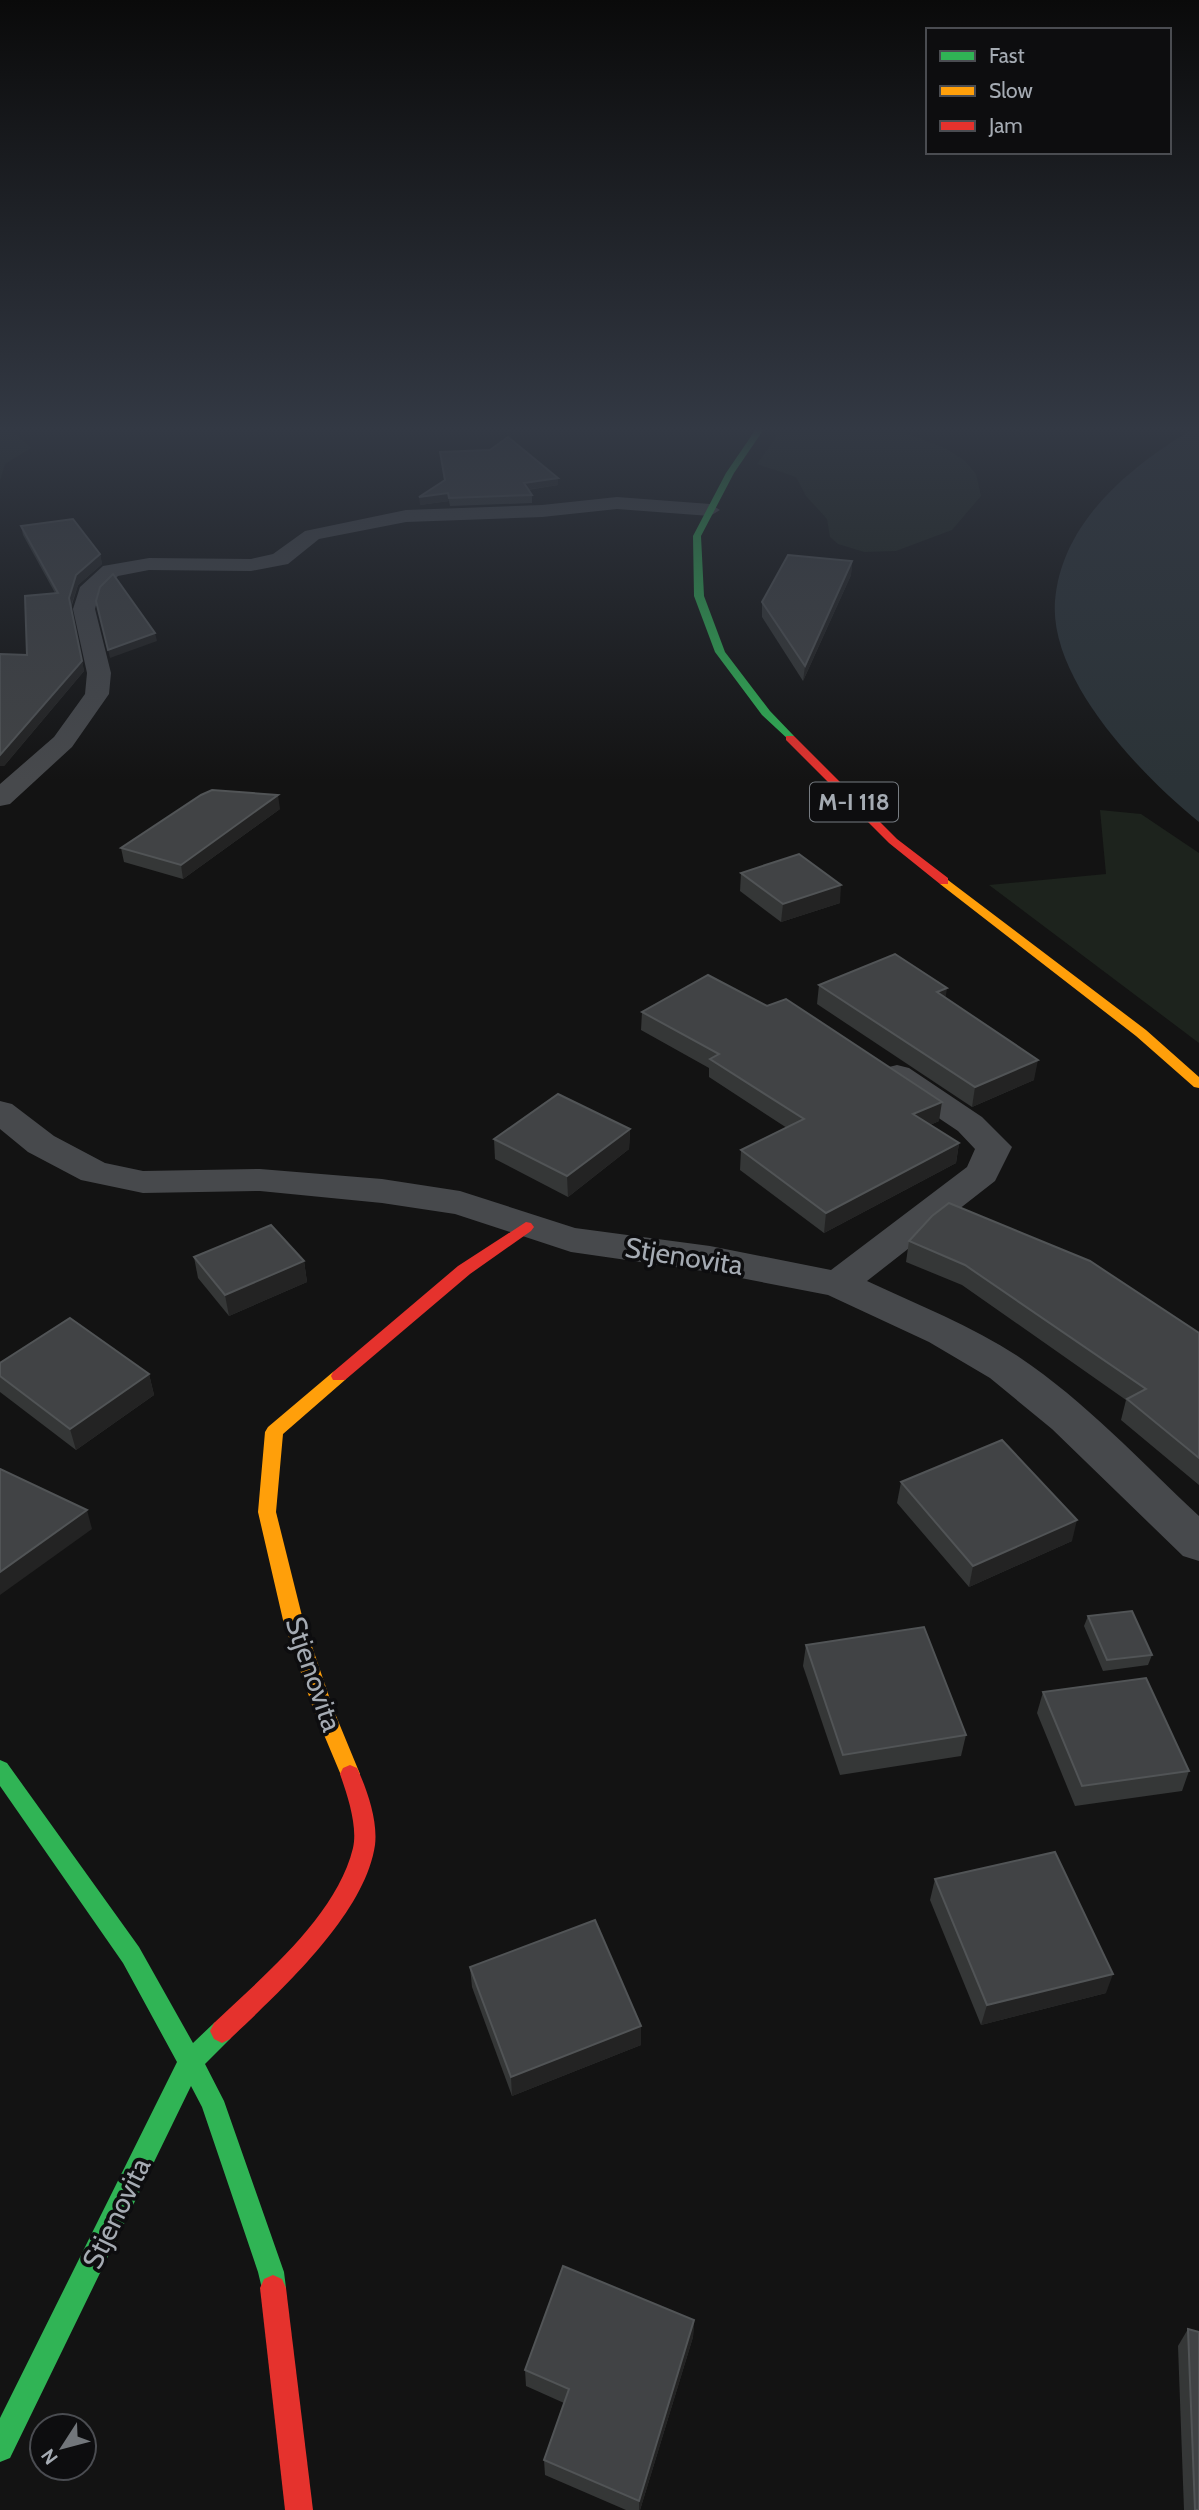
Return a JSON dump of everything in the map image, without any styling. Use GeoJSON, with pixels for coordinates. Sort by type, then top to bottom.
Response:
{"type":"FeatureCollection","features":[{"type":"Feature","properties":{"kind":"main road","name":"M-I 118"},"geometry":{"type":"LineString","coordinates":[[697,546],[699,596],[720,652],[766,713],[893,841],[1141,1033],[1199,1084]]}},
{"type":"Feature","properties":{"kind":"main road","name":"Stjenovita"},"geometry":{"type":"LineString","coordinates":[[0,2448],[190,2062],[276,1979],[335,1913],[365,1845],[354,1783],[324,1712],[293,1620],[267,1511],[274,1432],[464,1270],[526,1227]]}},
{"type":"Feature","properties":{"kind":"main road"},"geometry":{"type":"LineString","coordinates":[[0,1769],[131,1955],[212,2101],[271,2272],[299,2510]]}},
{"type":"Feature","properties":{"kind":"street"},"geometry":{"type":"LineString","coordinates":[[0,798],[63,743],[97,694],[99,673],[84,610],[88,592],[111,571],[149,564],[211,568],[251,565],[280,559],[297,546]]}},
{"type":"Feature","properties":{"kind":"street"},"geometry":{"type":"LineString","coordinates":[[838,1284],[982,1173],[994,1147],[970,1124],[866,1054]]}},
{"type":"Feature","properties":{"kind":"street"},"geometry":{"type":"LineString","coordinates":[[0,1111],[41,1144],[94,1172],[144,1182],[260,1180],[382,1191],[460,1203],[526,1227]]}},
{"type":"Feature","properties":{"kind":"street","name":"Stjenovita"},"geometry":{"type":"LineString","coordinates":[[526,1227],[571,1240],[710,1259],[838,1284],[943,1332],[1005,1368],[1067,1418],[1199,1543]]}},
{"type":"Feature","properties":{"kind":"shaded area"},"geometry":{"type":"Polygon","coordinates":[[[845,546],[909,546],[896,551],[864,552],[845,546]]]}},
{"type":"Feature","properties":{"kind":"shaded area"},"geometry":{"type":"Polygon","coordinates":[[[1070,546],[1199,546],[1199,822],[1176,803],[1127,753],[1083,694],[1067,662],[1057,631],[1055,601],[1060,573],[1070,546]]]}},
{"type":"Feature","properties":{"kind":"shaded area"},"geometry":{"type":"Polygon","coordinates":[[[1100,810],[1141,814],[1199,853],[1199,1043],[989,885],[1106,874],[1100,810]]]}},
{"type":"Feature","properties":{"kind":"building"},"geometry":{"type":"Polygon","coordinates":[[[32,546],[94,546],[100,554],[76,575],[69,598],[82,661],[0,755],[0,654],[27,655],[25,596],[58,593],[32,546]]]}},
{"type":"Feature","properties":{"kind":"building"},"geometry":{"type":"Polygon","coordinates":[[[788,555],[852,561],[805,666],[762,602],[788,555]]]}},
{"type":"Feature","properties":{"kind":"building"},"geometry":{"type":"Polygon","coordinates":[[[113,574],[155,633],[108,650],[96,601],[100,587],[113,574]]]}},
{"type":"Feature","properties":{"kind":"building"},"geometry":{"type":"Polygon","coordinates":[[[212,790],[278,795],[181,865],[121,848],[201,795],[212,790]]]}},
{"type":"Feature","properties":{"kind":"building"},"geometry":{"type":"Polygon","coordinates":[[[799,854],[841,885],[783,904],[741,873],[799,854]]]}},
{"type":"Feature","properties":{"kind":"building"},"geometry":{"type":"Polygon","coordinates":[[[895,954],[947,988],[937,992],[1038,1060],[975,1087],[819,985],[895,954]]]}},
{"type":"Feature","properties":{"kind":"building"},"geometry":{"type":"Polygon","coordinates":[[[708,975],[767,1006],[786,999],[942,1102],[913,1114],[959,1143],[826,1213],[741,1150],[804,1119],[710,1059],[719,1054],[642,1012],[708,975]]]}},
{"type":"Feature","properties":{"kind":"building"},"geometry":{"type":"Polygon","coordinates":[[[558,1094],[630,1129],[567,1176],[494,1139],[558,1094]]]}},
{"type":"Feature","properties":{"kind":"building"},"geometry":{"type":"Polygon","coordinates":[[[949,1203],[1090,1261],[1199,1333],[1199,1458],[1127,1399],[1146,1389],[965,1265],[909,1241],[932,1216],[949,1203]]]}},
{"type":"Feature","properties":{"kind":"building"},"geometry":{"type":"Polygon","coordinates":[[[271,1225],[304,1261],[225,1295],[194,1257],[271,1225]]]}},
{"type":"Feature","properties":{"kind":"building"},"geometry":{"type":"Polygon","coordinates":[[[70,1318],[149,1374],[70,1429],[0,1376],[0,1363],[70,1318]]]}},
{"type":"Feature","properties":{"kind":"building"},"geometry":{"type":"Polygon","coordinates":[[[1002,1440],[1077,1520],[973,1566],[901,1482],[1002,1440]]]}},
{"type":"Feature","properties":{"kind":"building"},"geometry":{"type":"Polygon","coordinates":[[[0,1469],[87,1510],[0,1572],[0,1469]]]}},
{"type":"Feature","properties":{"kind":"building"},"geometry":{"type":"Polygon","coordinates":[[[1132,1611],[1152,1655],[1107,1660],[1088,1616],[1132,1611]]]}},
{"type":"Feature","properties":{"kind":"building"},"geometry":{"type":"Polygon","coordinates":[[[924,1627],[966,1735],[843,1755],[806,1645],[924,1627]]]}},
{"type":"Feature","properties":{"kind":"building"},"geometry":{"type":"Polygon","coordinates":[[[1146,1678],[1189,1771],[1082,1786],[1043,1692],[1146,1678]]]}},
{"type":"Feature","properties":{"kind":"building"},"geometry":{"type":"Polygon","coordinates":[[[1055,1852],[1113,1974],[987,2005],[935,1879],[1055,1852]]]}},
{"type":"Feature","properties":{"kind":"building"},"geometry":{"type":"Polygon","coordinates":[[[595,1920],[641,2026],[511,2077],[470,1967],[595,1920]]]}},
{"type":"Feature","properties":{"kind":"building"},"geometry":{"type":"Polygon","coordinates":[[[563,2266],[694,2320],[639,2501],[544,2460],[569,2389],[525,2370],[563,2266]]]}},
{"type":"Feature","properties":{"kind":"building"},"geometry":{"type":"Polygon","coordinates":[[[1188,2329],[1199,2332],[1199,2510],[1195,2510],[1188,2329]]]}},
{"type":"Feature","properties":{"kind":"traffic: fast"},"geometry":{"type":"LineString","coordinates":[[697,546],[699,596],[720,652],[766,713],[790,738]]}},
{"type":"Feature","properties":{"kind":"traffic: fast"},"geometry":{"type":"LineString","coordinates":[[0,1769],[131,1955],[212,2101],[271,2272],[273,2288]]}},
{"type":"Feature","properties":{"kind":"traffic: fast"},"geometry":{"type":"LineString","coordinates":[[0,2448],[190,2062],[222,2031]]}},
{"type":"Feature","properties":{"kind":"traffic: slow"},"geometry":{"type":"LineString","coordinates":[[944,881],[1141,1033],[1199,1084]]}},
{"type":"Feature","properties":{"kind":"traffic: slow"},"geometry":{"type":"LineString","coordinates":[[339,1376],[274,1432],[267,1512],[293,1620],[324,1711],[350,1774]]}},
{"type":"Feature","properties":{"kind":"traffic: jam"},"geometry":{"type":"LineString","coordinates":[[790,738],[893,841],[944,881]]}},
{"type":"Feature","properties":{"kind":"traffic: jam"},"geometry":{"type":"LineString","coordinates":[[339,1376],[464,1270],[526,1227]]}},
{"type":"Feature","properties":{"kind":"traffic: jam"},"geometry":{"type":"LineString","coordinates":[[222,2031],[306,1948],[341,1900],[354,1875],[365,1841],[350,1774]]}},
{"type":"Feature","properties":{"kind":"traffic: jam"},"geometry":{"type":"LineString","coordinates":[[273,2288],[299,2510]]}}]}
